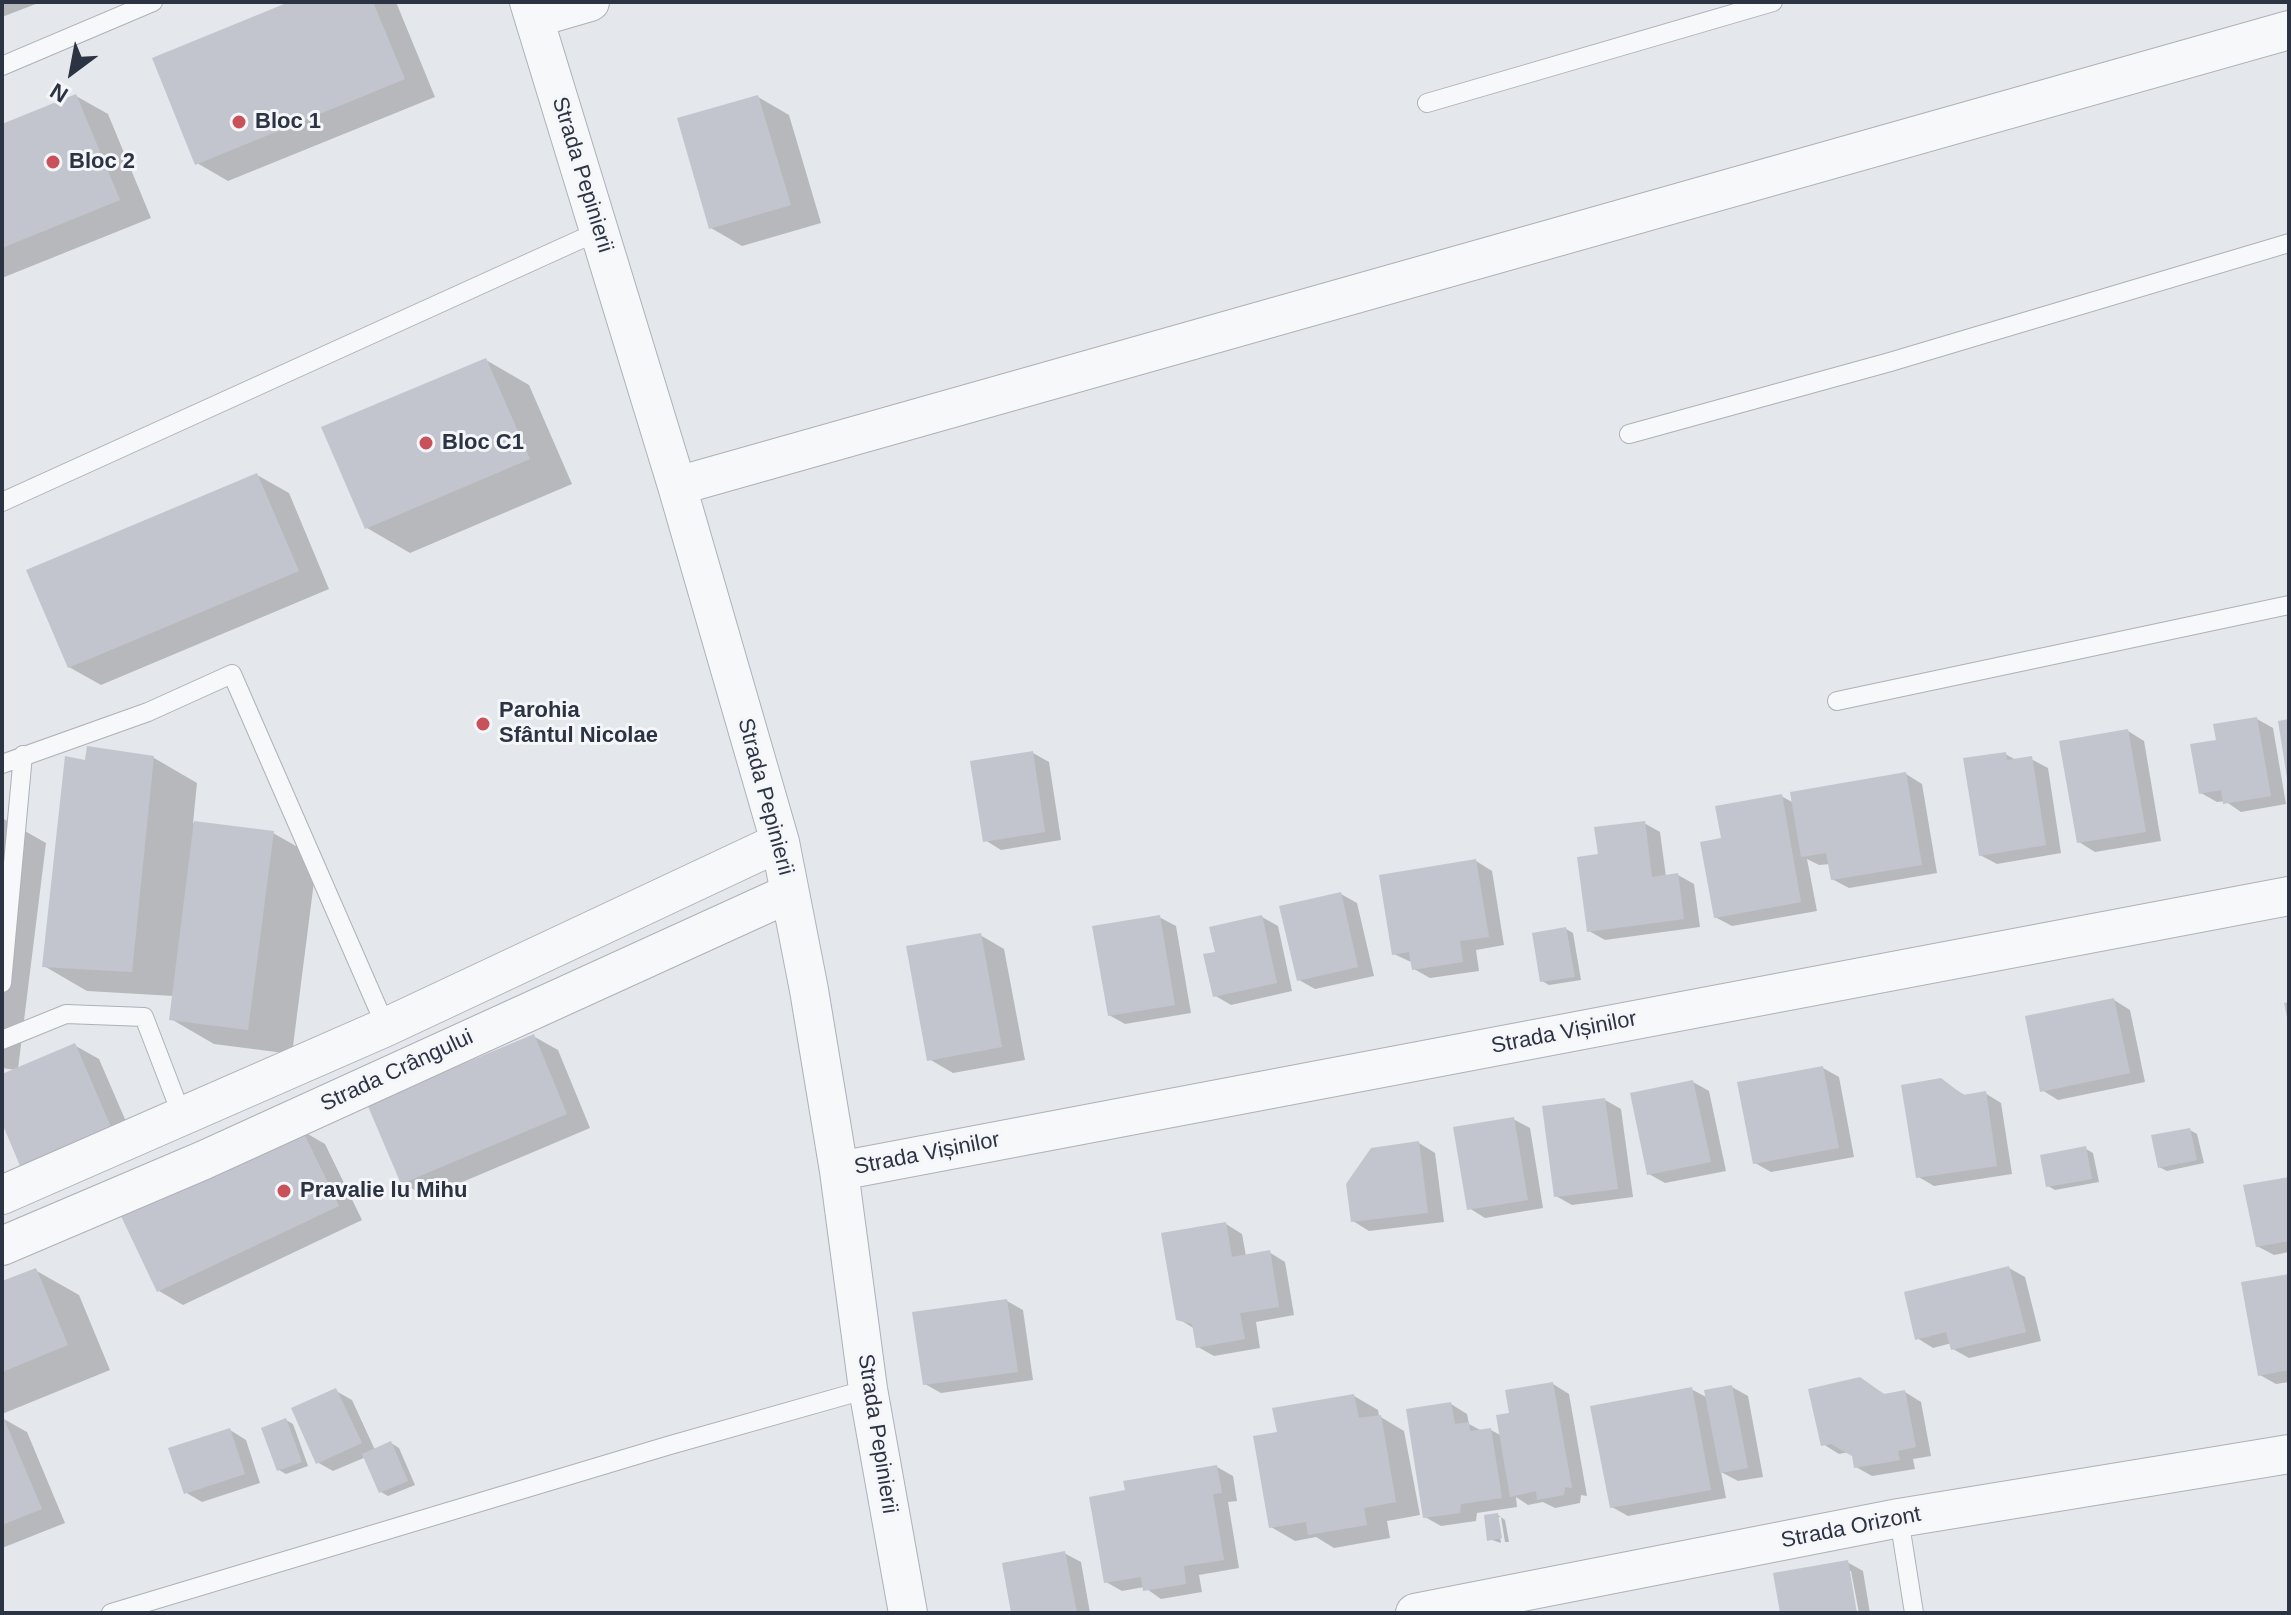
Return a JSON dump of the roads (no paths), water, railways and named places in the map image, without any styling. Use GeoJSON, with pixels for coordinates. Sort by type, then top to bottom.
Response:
{"type":"FeatureCollection","features":[{"type":"Feature","properties":{"kind":"street"},"geometry":{"type":"LineString","coordinates":[[532,10],[590,2]]}},
{"type":"Feature","properties":{"kind":"street","name":"Strada Pepinierii"},"geometry":{"type":"LineString","coordinates":[[532,10],[677,486],[780,842],[839,1171],[868,1389],[908,1613]]}},
{"type":"Feature","properties":{"kind":"street"},"geometry":{"type":"LineString","coordinates":[[677,486],[2289,30]]}},
{"type":"Feature","properties":{"kind":"street","name":"Strada Crângului"},"geometry":{"type":"LineString","coordinates":[[2,1195],[386,1027],[780,842]]}},
{"type":"Feature","properties":{"kind":"street","name":"Strada Crângului"},"geometry":{"type":"LineString","coordinates":[[2,1246],[204,1160],[790,893]]}},
{"type":"Feature","properties":{"kind":"street","name":"Strada Vișinilor"},"geometry":{"type":"LineString","coordinates":[[839,1171],[2289,896]]}},
{"type":"Feature","properties":{"kind":"street","name":"Strada Orizont"},"geometry":{"type":"LineString","coordinates":[[1415,1613],[1899,1518],[2289,1454]]}},
{"type":"Feature","properties":{"kind":"lane"},"geometry":{"type":"LineString","coordinates":[[2,66],[153,2]]}},
{"type":"Feature","properties":{"kind":"lane"},"geometry":{"type":"LineString","coordinates":[[1427,103],[1773,2]]}},
{"type":"Feature","properties":{"kind":"lane"},"geometry":{"type":"LineString","coordinates":[[2,502],[599,231]]}},
{"type":"Feature","properties":{"kind":"lane"},"geometry":{"type":"LineString","coordinates":[[1629,434],[1890,362],[2289,243]]}},
{"type":"Feature","properties":{"kind":"lane"},"geometry":{"type":"LineString","coordinates":[[1837,701],[2289,605]]}},
{"type":"Feature","properties":{"kind":"lane"},"geometry":{"type":"LineString","coordinates":[[2,764],[148,712],[232,674],[386,1027]]}},
{"type":"Feature","properties":{"kind":"lane"},"geometry":{"type":"LineString","coordinates":[[2,983],[23,755]]}},
{"type":"Feature","properties":{"kind":"lane"},"geometry":{"type":"LineString","coordinates":[[2,1040],[66,1014],[144,1017],[182,1116]]}},
{"type":"Feature","properties":{"kind":"lane"},"geometry":{"type":"LineString","coordinates":[[111,1613],[868,1389]]}},
{"type":"Feature","properties":{"kind":"lane"},"geometry":{"type":"LineString","coordinates":[[1899,1518],[1914,1613]]}},
{"type":"Feature","properties":{"kind":"place","name":"Bloc 1"},"geometry":{"type":"Point","coordinates":[239,122]}},
{"type":"Feature","properties":{"kind":"place","name":"Bloc 2"},"geometry":{"type":"Point","coordinates":[53,162]}},
{"type":"Feature","properties":{"kind":"place","name":"Bloc C1"},"geometry":{"type":"Point","coordinates":[426,443]}},
{"type":"Feature","properties":{"kind":"place","name":"Parohia Sfântul Nicolae"},"geometry":{"type":"Point","coordinates":[483,724]}},
{"type":"Feature","properties":{"kind":"place","name":"Pravalie lu Mihu"},"geometry":{"type":"Point","coordinates":[284,1191]}}]}
